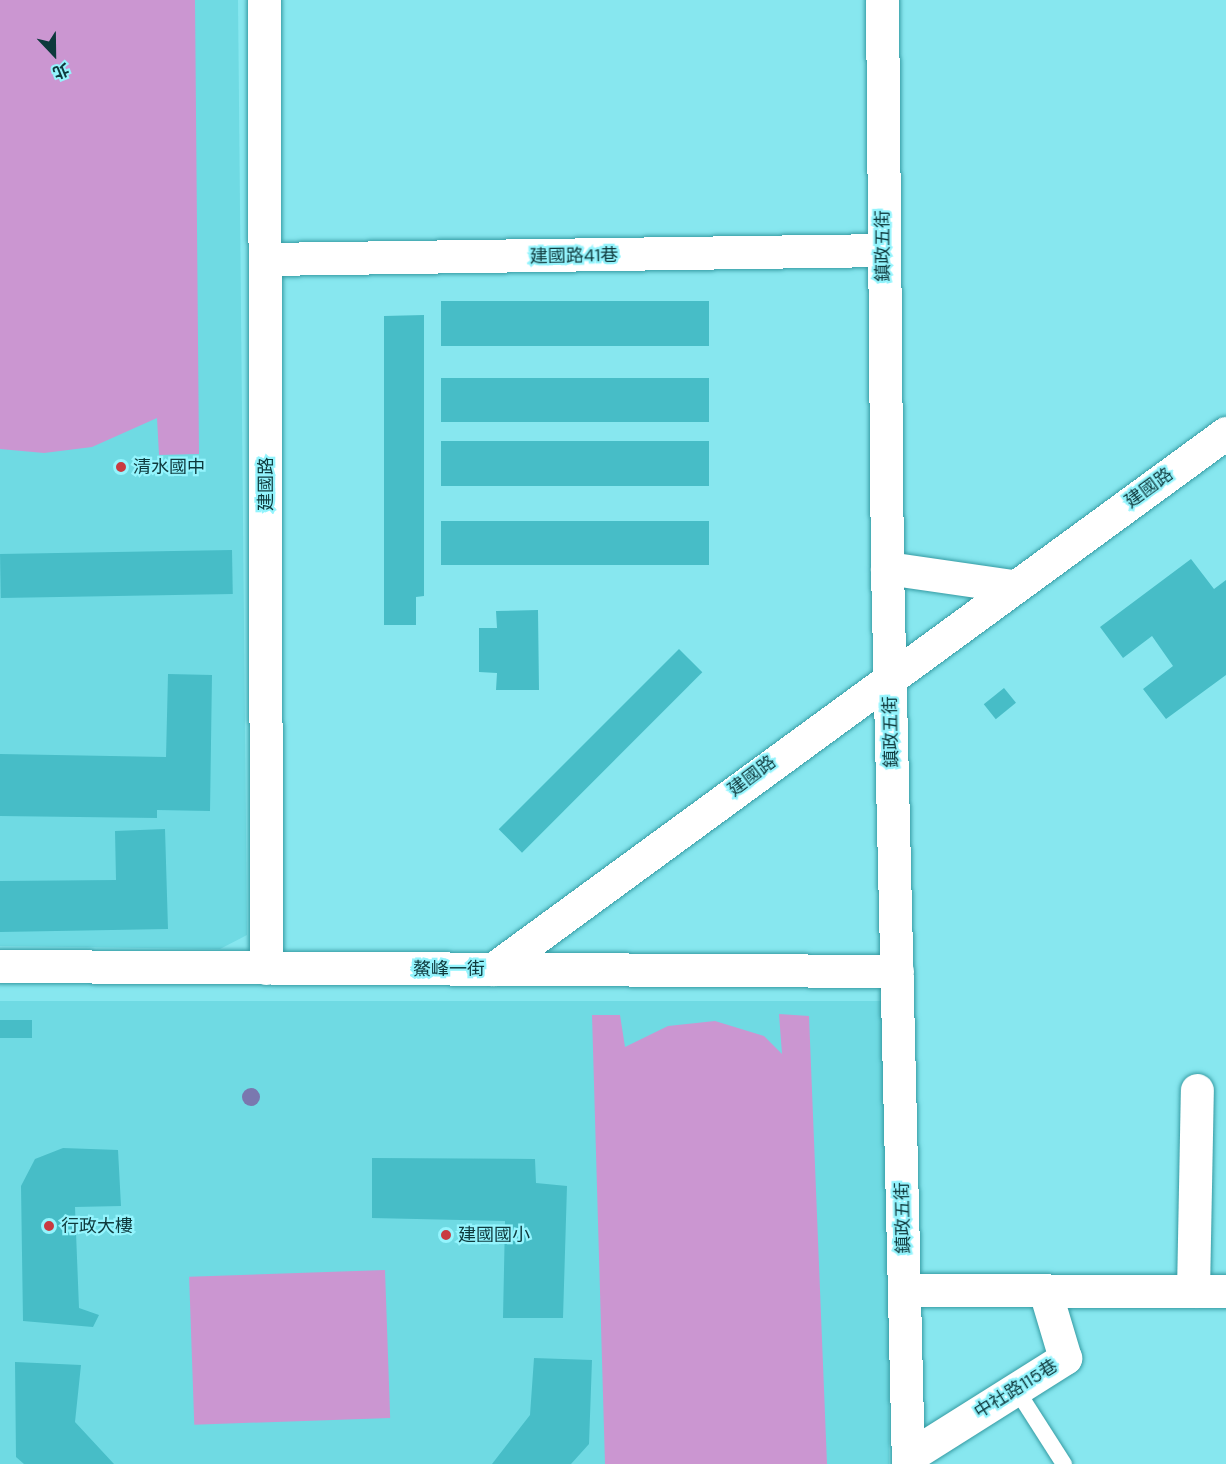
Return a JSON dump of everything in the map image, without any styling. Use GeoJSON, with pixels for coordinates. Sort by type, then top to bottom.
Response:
{"type":"FeatureCollection","features":[{"type":"Feature","properties":{"kind":"street","name":"建國路"},"geometry":{"type":"LineString","coordinates":[[264,0],[266,968]]}},
{"type":"Feature","properties":{"kind":"street","name":"鎮政五街"},"geometry":{"type":"LineString","coordinates":[[882,0],[887,568],[908,1461]]}},
{"type":"Feature","properties":{"kind":"street","name":"建國路41巷"},"geometry":{"type":"LineString","coordinates":[[265,259],[883,250]]}},
{"type":"Feature","properties":{"kind":"street","name":"建國路"},"geometry":{"type":"LineString","coordinates":[[493,969],[890,674],[1226,433]]}},
{"type":"Feature","properties":{"kind":"street"},"geometry":{"type":"LineString","coordinates":[[887,568],[1012,586]]}},
{"type":"Feature","properties":{"kind":"street","name":"鰲峰一街"},"geometry":{"type":"LineString","coordinates":[[0,966],[897,971]]}},
{"type":"Feature","properties":{"kind":"street"},"geometry":{"type":"LineString","coordinates":[[1193,1291],[1197,1090]]}},
{"type":"Feature","properties":{"kind":"street"},"geometry":{"type":"LineString","coordinates":[[904,1290],[1226,1291]]}},
{"type":"Feature","properties":{"kind":"street","name":"中社路115巷"},"geometry":{"type":"LineString","coordinates":[[908,1461],[1065,1358],[1045,1291]]}},
{"type":"Feature","properties":{"kind":"lane"},"geometry":{"type":"LineString","coordinates":[[1016,1389],[1064,1464]]}},
{"type":"Feature","properties":{"kind":"shaded area","name":"清水國中"},"geometry":{"type":"Polygon","coordinates":[[[0,0],[238,0],[247,935],[220,949],[0,946],[0,0]]]}},
{"type":"Feature","properties":{"kind":"shaded area"},"geometry":{"type":"Polygon","coordinates":[[[0,0],[195,0],[199,454],[159,455],[157,418],[92,447],[44,453],[0,449],[0,0]]]}},
{"type":"Feature","properties":{"kind":"shaded area","name":"建國國小"},"geometry":{"type":"Polygon","coordinates":[[[0,1001],[889,1001],[889,1464],[0,1464],[0,1001]]]}},
{"type":"Feature","properties":{"kind":"shaded area"},"geometry":{"type":"Polygon","coordinates":[[[779,1014],[809,1016],[827,1464],[605,1464],[592,1015],[620,1015],[625,1047],[668,1026],[715,1021],[764,1036],[782,1054],[779,1014]]]}},
{"type":"Feature","properties":{"kind":"shaded area"},"geometry":{"type":"Polygon","coordinates":[[[385,1270],[390,1418],[194,1425],[189,1277],[385,1270]]]}},
{"type":"Feature","properties":{"kind":"building"},"geometry":{"type":"Polygon","coordinates":[[[441,301],[709,301],[709,346],[441,346],[441,301]]]}},
{"type":"Feature","properties":{"kind":"building"},"geometry":{"type":"Polygon","coordinates":[[[424,315],[424,596],[416,597],[416,625],[384,625],[384,316],[424,315]]]}},
{"type":"Feature","properties":{"kind":"building"},"geometry":{"type":"Polygon","coordinates":[[[441,378],[709,378],[709,422],[441,422],[441,378]]]}},
{"type":"Feature","properties":{"kind":"building"},"geometry":{"type":"Polygon","coordinates":[[[441,441],[709,441],[709,486],[441,486],[441,441]]]}},
{"type":"Feature","properties":{"kind":"building"},"geometry":{"type":"Polygon","coordinates":[[[441,521],[709,521],[709,565],[441,565],[441,521]]]}},
{"type":"Feature","properties":{"kind":"building"},"geometry":{"type":"Polygon","coordinates":[[[232,550],[233,594],[1,598],[0,554],[232,550]]]}},
{"type":"Feature","properties":{"kind":"building"},"geometry":{"type":"Polygon","coordinates":[[[1191,559],[1214,589],[1226,580],[1226,675],[1166,719],[1143,689],[1173,666],[1152,636],[1123,658],[1100,627],[1191,559]]]}},
{"type":"Feature","properties":{"kind":"building"},"geometry":{"type":"Polygon","coordinates":[[[538,610],[539,690],[496,690],[497,673],[479,672],[479,628],[497,628],[496,611],[538,610]]]}},
{"type":"Feature","properties":{"kind":"building"},"geometry":{"type":"Polygon","coordinates":[[[679,649],[702,672],[522,853],[499,829],[679,649]]]}},
{"type":"Feature","properties":{"kind":"building"},"geometry":{"type":"Polygon","coordinates":[[[168,674],[212,675],[210,811],[157,810],[157,818],[0,816],[0,754],[166,757],[168,674]]]}},
{"type":"Feature","properties":{"kind":"building"},"geometry":{"type":"Polygon","coordinates":[[[1004,688],[1016,703],[996,719],[984,704],[1004,688]]]}},
{"type":"Feature","properties":{"kind":"building"},"geometry":{"type":"Polygon","coordinates":[[[165,829],[168,929],[0,932],[0,881],[116,880],[115,831],[165,829]]]}},
{"type":"Feature","properties":{"kind":"building"},"geometry":{"type":"Polygon","coordinates":[[[0,1020],[32,1020],[32,1038],[0,1038],[0,1020]]]}},
{"type":"Feature","properties":{"kind":"building","name":"行政大樓"},"geometry":{"type":"Polygon","coordinates":[[[63,1148],[118,1150],[121,1206],[75,1207],[79,1308],[99,1315],[93,1327],[23,1321],[21,1186],[35,1159],[63,1148]]]}},
{"type":"Feature","properties":{"kind":"building"},"geometry":{"type":"Polygon","coordinates":[[[372,1158],[535,1159],[536,1183],[567,1186],[563,1318],[503,1318],[505,1221],[372,1218],[372,1158]]]}},
{"type":"Feature","properties":{"kind":"building"},"geometry":{"type":"Polygon","coordinates":[[[534,1358],[592,1360],[589,1444],[571,1464],[492,1464],[530,1415],[534,1358]]]}},
{"type":"Feature","properties":{"kind":"building"},"geometry":{"type":"Polygon","coordinates":[[[15,1362],[81,1365],[75,1422],[114,1464],[24,1464],[16,1457],[15,1362]]]}},
{"type":"Feature","properties":{"kind":"place","name":"清水國中"},"geometry":{"type":"Point","coordinates":[121,467]}},
{"type":"Feature","properties":{"kind":"place","name":"行政大樓"},"geometry":{"type":"Point","coordinates":[49,1226]}},
{"type":"Feature","properties":{"kind":"place","name":"建國國小"},"geometry":{"type":"Point","coordinates":[446,1235]}}]}
